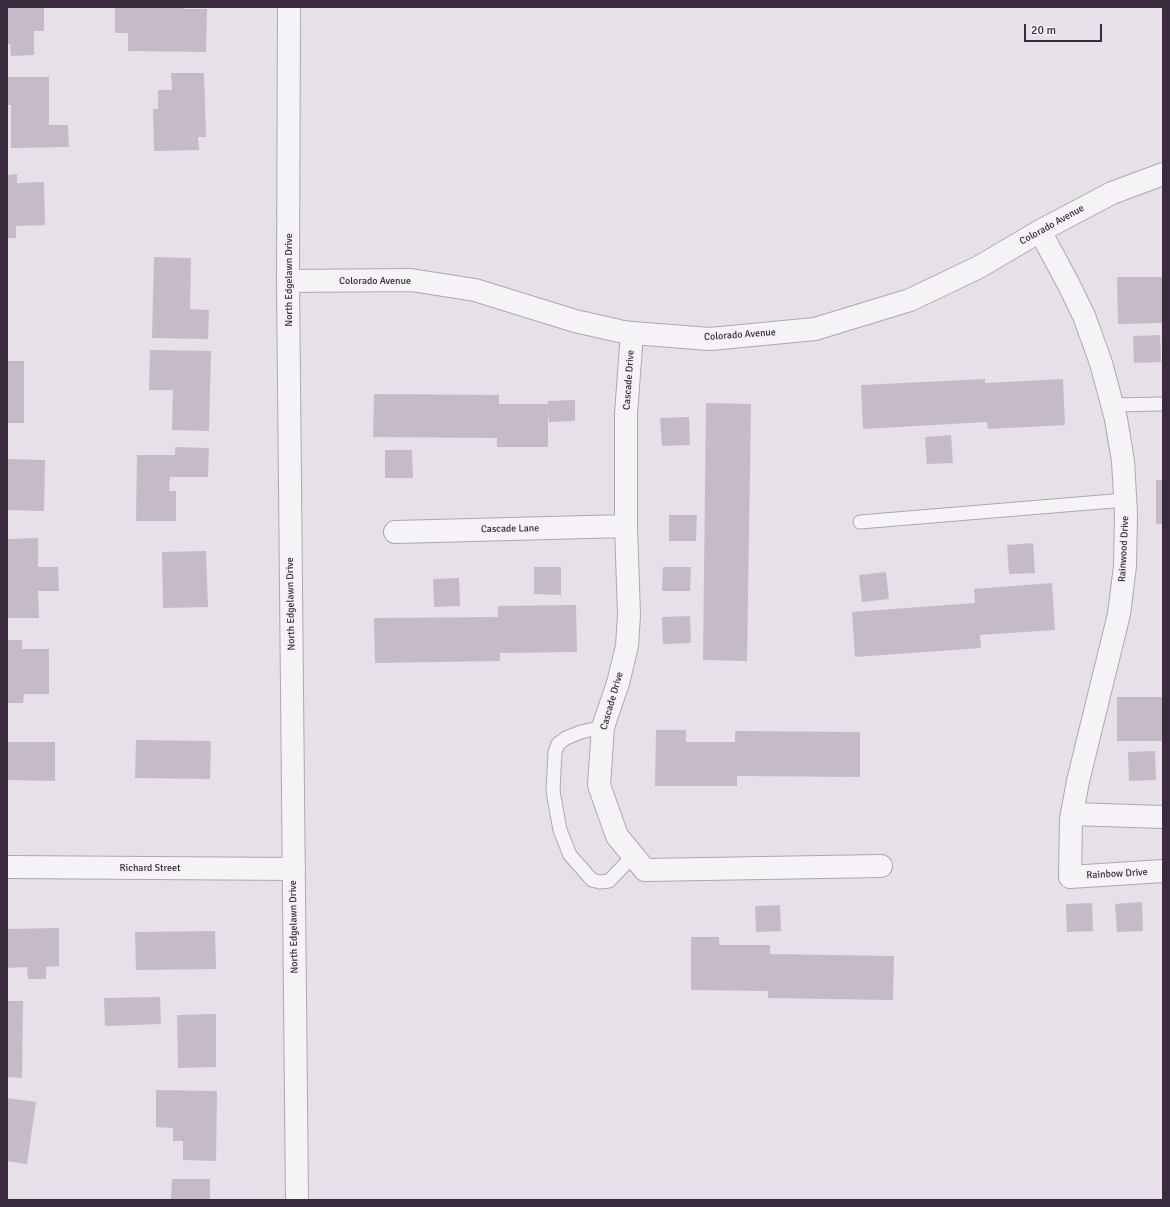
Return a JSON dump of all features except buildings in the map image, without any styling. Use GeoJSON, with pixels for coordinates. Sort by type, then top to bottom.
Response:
{"type":"FeatureCollection","features":[{"type":"Feature","properties":{"kind":"street","name":"North Edgelawn Drive"},"geometry":{"type":"LineString","coordinates":[[289,7],[288,281],[297,1200]]}},
{"type":"Feature","properties":{"kind":"street","name":"Colorado Avenue"},"geometry":{"type":"LineString","coordinates":[[288,281],[411,280],[475,290],[575,321],[618,331],[710,339],[815,329],[910,300],[979,267],[1112,193],[1163,174]]}},
{"type":"Feature","properties":{"kind":"street","name":"Rainwood Drive"},"geometry":{"type":"LineString","coordinates":[[1040,232],[1084,316],[1101,363],[1112,405],[1123,461],[1126,513],[1125,566],[1118,614],[1078,781],[1072,814],[1070,877]]}},
{"type":"Feature","properties":{"kind":"street","name":"Cascade Drive"},"geometry":{"type":"LineString","coordinates":[[632,332],[626,414],[626,526],[629,615],[627,646],[618,683],[603,727],[599,785],[617,836],[645,870],[881,866]]}},
{"type":"Feature","properties":{"kind":"street","name":"Cascade Lane"},"geometry":{"type":"LineString","coordinates":[[395,532],[626,526]]}},
{"type":"Feature","properties":{"kind":"street"},"geometry":{"type":"LineString","coordinates":[[1072,814],[1163,817]]}},
{"type":"Feature","properties":{"kind":"street","name":"Richard Street"},"geometry":{"type":"LineString","coordinates":[[7,867],[294,869]]}},
{"type":"Feature","properties":{"kind":"street","name":"Rainbow Drive"},"geometry":{"type":"LineString","coordinates":[[1070,877],[1163,871]]}},
{"type":"Feature","properties":{"kind":"lane"},"geometry":{"type":"LineString","coordinates":[[1112,405],[1163,404]]}},
{"type":"Feature","properties":{"kind":"lane"},"geometry":{"type":"LineString","coordinates":[[860,522],[1125,500]]}},
{"type":"Feature","properties":{"kind":"lane"},"geometry":{"type":"LineString","coordinates":[[603,727],[581,732],[566,738],[558,744],[555,752],[553,791],[560,830],[570,855],[592,880],[600,882],[609,881],[634,856]]}}]}
